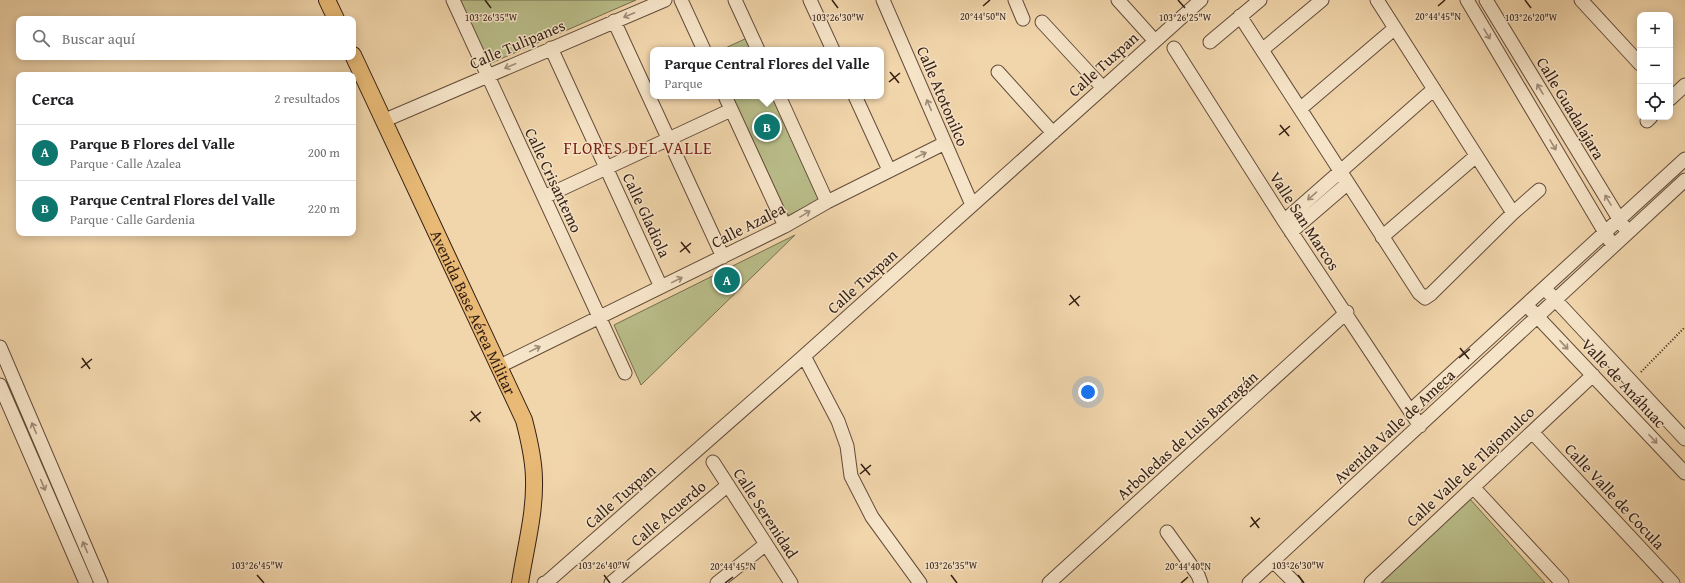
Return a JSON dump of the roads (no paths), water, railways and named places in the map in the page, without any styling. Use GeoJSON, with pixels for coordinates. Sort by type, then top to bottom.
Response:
{"type":"FeatureCollection","features":[{"type":"Feature","properties":{"kind":"main road"},"geometry":{"type":"LineString","coordinates":[[327,0],[335,16]]}},
{"type":"Feature","properties":{"kind":"main road","name":"Avenida Base Aérea Militar"},"geometry":{"type":"LineString","coordinates":[[355,60],[500,366],[524,420],[531,447],[534,474],[532,511],[520,583]]}},
{"type":"Feature","properties":{"kind":"street","name":"Calle Crisantemo"},"geometry":{"type":"LineString","coordinates":[[453,0],[625,373]]}},
{"type":"Feature","properties":{"kind":"street","name":"Calle Tulipanes"},"geometry":{"type":"LineString","coordinates":[[383,120],[665,0]]}},
{"type":"Feature","properties":{"kind":"street"},"geometry":{"type":"LineString","coordinates":[[681,0],[703,47]]}},
{"type":"Feature","properties":{"kind":"street"},"geometry":{"type":"LineString","coordinates":[[735,0],[757,47]]}},
{"type":"Feature","properties":{"kind":"street"},"geometry":{"type":"LineString","coordinates":[[810,0],[832,47]]}},
{"type":"Feature","properties":{"kind":"street","name":"Calle Atotonilco"},"geometry":{"type":"LineString","coordinates":[[883,0],[972,205]]}},
{"type":"Feature","properties":{"kind":"street"},"geometry":{"type":"LineString","coordinates":[[1015,0],[1023,19]]}},
{"type":"Feature","properties":{"kind":"street"},"geometry":{"type":"LineString","coordinates":[[1118,0],[1155,41]]}},
{"type":"Feature","properties":{"kind":"street","name":"Calle Tuxpan"},"geometry":{"type":"LineString","coordinates":[[544,583],[546,583],[804,356],[1200,0]]}},
{"type":"Feature","properties":{"kind":"street"},"geometry":{"type":"LineString","coordinates":[[1210,42],[1260,0]]}},
{"type":"Feature","properties":{"kind":"street"},"geometry":{"type":"LineString","coordinates":[[1262,50],[1322,0]]}},
{"type":"Feature","properties":{"kind":"street"},"geometry":{"type":"LineString","coordinates":[[1378,0],[1513,213]]}},
{"type":"Feature","properties":{"kind":"street"},"geometry":{"type":"LineString","coordinates":[[1467,0],[1614,246]]}},
{"type":"Feature","properties":{"kind":"street","name":"Calle Guadalajara"},"geometry":{"type":"LineString","coordinates":[[1486,0],[1628,233]]}},
{"type":"Feature","properties":{"kind":"street"},"geometry":{"type":"LineString","coordinates":[[1581,0],[1637,61]]}},
{"type":"Feature","properties":{"kind":"street"},"geometry":{"type":"LineString","coordinates":[[1240,16],[1382,237],[1424,298],[1431,294],[1513,213],[1540,190]]}},
{"type":"Feature","properties":{"kind":"street"},"geometry":{"type":"LineString","coordinates":[[614,22],[650,99]]}},
{"type":"Feature","properties":{"kind":"street"},"geometry":{"type":"LineString","coordinates":[[1042,22],[1103,88]]}},
{"type":"Feature","properties":{"kind":"street"},"geometry":{"type":"LineString","coordinates":[[1300,109],[1395,28]]}},
{"type":"Feature","properties":{"kind":"street","name":"Calle Gladiola"},"geometry":{"type":"LineString","coordinates":[[551,48],[661,287]]}},
{"type":"Feature","properties":{"kind":"street","name":"Valle San Marcos"},"geometry":{"type":"LineString","coordinates":[[1174,48],[1287,226],[1420,426]]}},
{"type":"Feature","properties":{"kind":"street"},"geometry":{"type":"LineString","coordinates":[[998,72],[1053,133]]}},
{"type":"Feature","properties":{"kind":"street"},"geometry":{"type":"LineString","coordinates":[[1673,96],[1685,86]]}},
{"type":"Feature","properties":{"kind":"street"},"geometry":{"type":"LineString","coordinates":[[1287,226],[1340,172],[1434,89]]}},
{"type":"Feature","properties":{"kind":"street"},"geometry":{"type":"LineString","coordinates":[[650,99],[723,257]]}},
{"type":"Feature","properties":{"kind":"street"},"geometry":{"type":"LineString","coordinates":[[726,99],[784,226]]}},
{"type":"Feature","properties":{"kind":"street"},"geometry":{"type":"LineString","coordinates":[[780,99],[827,202]]}},
{"type":"Feature","properties":{"kind":"street"},"geometry":{"type":"LineString","coordinates":[[856,99],[889,170]]}},
{"type":"Feature","properties":{"kind":"street"},"geometry":{"type":"LineString","coordinates":[[544,197],[731,110]]}},
{"type":"Feature","properties":{"kind":"street"},"geometry":{"type":"LineString","coordinates":[[1543,128],[1543,119],[1547,115],[1553,115],[1558,119]]}},
{"type":"Feature","properties":{"kind":"street","name":"Calle Azalea"},"geometry":{"type":"LineString","coordinates":[[500,366],[723,257],[889,170],[945,143]]}},
{"type":"Feature","properties":{"kind":"street"},"geometry":{"type":"LineString","coordinates":[[1382,237],[1476,156]]}},
{"type":"Feature","properties":{"kind":"street"},"geometry":{"type":"LineString","coordinates":[[1410,411],[1545,289],[1685,159]]}},
{"type":"Feature","properties":{"kind":"street","name":"Avenida Valle de Ameca"},"geometry":{"type":"LineString","coordinates":[[1249,583],[1685,180]]}},
{"type":"Feature","properties":{"kind":"street"},"geometry":{"type":"LineString","coordinates":[[1287,226],[1348,183]]}},
{"type":"Feature","properties":{"kind":"street","name":"Valle de Anáhuac"},"geometry":{"type":"LineString","coordinates":[[1545,289],[1685,439]]}},
{"type":"Feature","properties":{"kind":"street","name":"Valle de Anáhuac"},"geometry":{"type":"LineString","coordinates":[[1527,305],[1685,473]]}},
{"type":"Feature","properties":{"kind":"street","name":"Arboledas de Luis Barragán"},"geometry":{"type":"LineString","coordinates":[[1049,583],[1346,313]]}},
{"type":"Feature","properties":{"kind":"street"},"geometry":{"type":"LineString","coordinates":[[0,347],[101,583]]}},
{"type":"Feature","properties":{"kind":"street"},"geometry":{"type":"LineString","coordinates":[[804,356],[838,421],[847,446],[851,476],[872,517],[920,583]]}},
{"type":"Feature","properties":{"kind":"street","name":"Calle Valle de Tlajomulco"},"geometry":{"type":"LineString","coordinates":[[1371,583],[1593,375]]}},
{"type":"Feature","properties":{"kind":"street"},"geometry":{"type":"LineString","coordinates":[[0,385],[86,583]]}},
{"type":"Feature","properties":{"kind":"street","name":"Calle Valle de Cocula"},"geometry":{"type":"LineString","coordinates":[[1532,432],[1673,583]]}},
{"type":"Feature","properties":{"kind":"street","name":"Calle Serenidad"},"geometry":{"type":"LineString","coordinates":[[713,462],[791,583]]}},
{"type":"Feature","properties":{"kind":"street","name":"Calle Acuerdo"},"geometry":{"type":"LineString","coordinates":[[611,583],[728,485]]}},
{"type":"Feature","properties":{"kind":"street"},"geometry":{"type":"LineString","coordinates":[[1473,487],[1562,583]]}},
{"type":"Feature","properties":{"kind":"street"},"geometry":{"type":"LineString","coordinates":[[1167,532],[1198,575],[1201,583]]}},
{"type":"Feature","properties":{"kind":"street"},"geometry":{"type":"LineString","coordinates":[[717,583],[766,544]]}},
{"type":"Feature","properties":{"kind":"street"},"geometry":{"type":"LineString","coordinates":[[1273,560],[1295,583]]}},
{"type":"Feature","properties":{"kind":"place","name":"Parque Central Flores del Valle"},"geometry":{"type":"Point","coordinates":[767,127]}},
{"type":"Feature","properties":{"kind":"place","name":"Parque B Flores del Valle"},"geometry":{"type":"Point","coordinates":[727,280]}},
{"type":"Feature","properties":{"kind":"district","name":"FLORES DEL VALLE"},"geometry":{"type":"Point","coordinates":[638,148]}}]}
